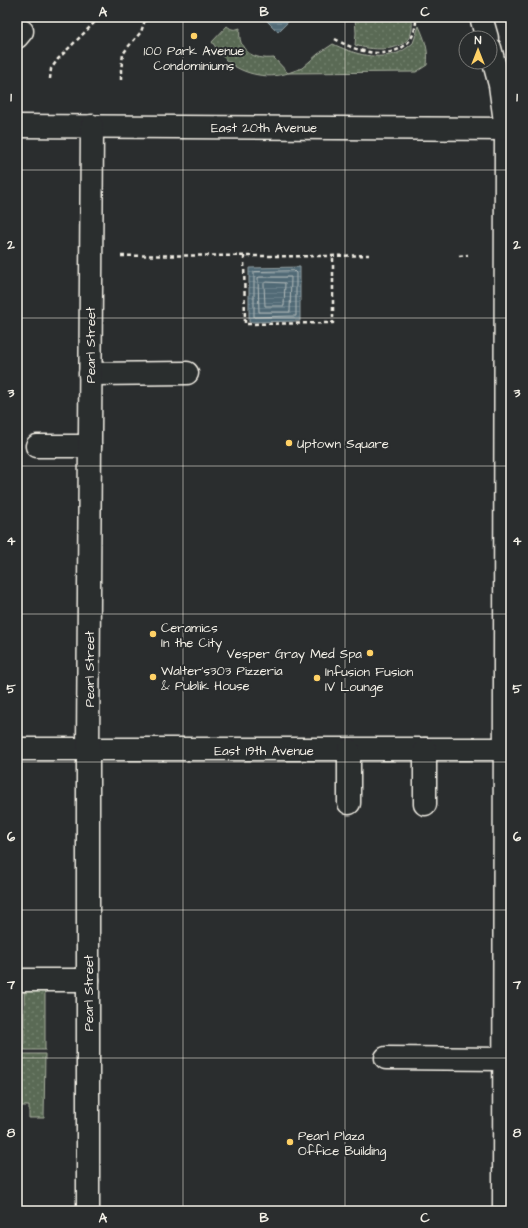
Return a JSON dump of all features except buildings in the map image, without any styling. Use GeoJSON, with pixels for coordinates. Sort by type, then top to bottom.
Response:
{"type":"FeatureCollection","features":[{"type":"Feature","properties":{"kind":"street"},"geometry":{"type":"LineString","coordinates":[[481,17],[485,30]]}},
{"type":"Feature","properties":{"kind":"street"},"geometry":{"type":"LineString","coordinates":[[496,70],[508,129],[508,749],[504,1058],[504,1211]]}},
{"type":"Feature","properties":{"kind":"street","name":"East 20th Avenue"},"geometry":{"type":"LineString","coordinates":[[17,126],[508,129]]}},
{"type":"Feature","properties":{"kind":"street","name":"Pearl Street"},"geometry":{"type":"LineString","coordinates":[[88,1211],[88,749],[92,126]]}},
{"type":"Feature","properties":{"kind":"street"},"geometry":{"type":"LineString","coordinates":[[90,374],[187,373]]}},
{"type":"Feature","properties":{"kind":"street"},"geometry":{"type":"LineString","coordinates":[[37,446],[90,446]]}},
{"type":"Feature","properties":{"kind":"street","name":"East 19th Avenue"},"geometry":{"type":"LineString","coordinates":[[17,749],[508,749]]}},
{"type":"Feature","properties":{"kind":"street"},"geometry":{"type":"LineString","coordinates":[[425,749],[425,804]]}},
{"type":"Feature","properties":{"kind":"street"},"geometry":{"type":"LineString","coordinates":[[349,750],[349,803]]}},
{"type":"Feature","properties":{"kind":"street"},"geometry":{"type":"LineString","coordinates":[[17,980],[88,980]]}},
{"type":"Feature","properties":{"kind":"street"},"geometry":{"type":"LineString","coordinates":[[386,1058],[504,1058]]}},
{"type":"Feature","properties":{"kind":"path"},"geometry":{"type":"LineString","coordinates":[[50,79],[51,69],[58,59],[100,17]]}},
{"type":"Feature","properties":{"kind":"path"},"geometry":{"type":"LineString","coordinates":[[121,80],[123,54],[141,32],[146,17]]}},
{"type":"Feature","properties":{"kind":"path"},"geometry":{"type":"LineString","coordinates":[[335,39],[364,51],[393,51],[408,44],[413,37],[416,17]]}},
{"type":"Feature","properties":{"kind":"path"},"geometry":{"type":"LineString","coordinates":[[121,256],[178,254],[333,256],[369,254]]}},
{"type":"Feature","properties":{"kind":"path"},"geometry":{"type":"LineString","coordinates":[[459,256],[468,255]]}},
{"type":"Feature","properties":{"kind":"path"},"geometry":{"type":"LineString","coordinates":[[244,256],[245,324],[333,324],[333,256]]}},
{"type":"Feature","properties":{"kind":"green space"},"geometry":{"type":"Polygon","coordinates":[[[355,17],[412,17],[411,34],[406,41],[393,48],[376,49],[361,47],[355,45],[355,17]]]}},
{"type":"Feature","properties":{"kind":"green space"},"geometry":{"type":"Polygon","coordinates":[[[227,26],[233,29],[240,28],[241,43],[248,52],[259,57],[274,58],[288,73],[271,76],[254,74],[237,68],[230,63],[212,42],[227,26]]]}},
{"type":"Feature","properties":{"kind":"green space"},"geometry":{"type":"Polygon","coordinates":[[[419,26],[427,50],[427,65],[416,72],[288,73],[302,68],[318,54],[333,44],[355,53],[370,56],[386,56],[397,53],[413,43],[419,26]]]}},
{"type":"Feature","properties":{"kind":"green space"},"geometry":{"type":"Polygon","coordinates":[[[24,990],[45,990],[45,1050],[24,1050],[24,990]]]}},
{"type":"Feature","properties":{"kind":"green space"},"geometry":{"type":"Polygon","coordinates":[[[22,1054],[45,1054],[44,1118],[29,1118],[29,1106],[21,1106],[22,1054]]]}},
{"type":"Feature","properties":{"kind":"water"},"geometry":{"type":"Polygon","coordinates":[[[263,17],[293,17],[278,32],[263,17]]]}},
{"type":"Feature","properties":{"kind":"water"},"geometry":{"type":"Polygon","coordinates":[[[300,267],[300,321],[249,322],[249,268],[300,267]]]}},
{"type":"Feature","properties":{"kind":"place","name":"100 Park Avenue Condominiums"},"geometry":{"type":"Point","coordinates":[194,36]}},
{"type":"Feature","properties":{"kind":"place","name":"Uptown Square"},"geometry":{"type":"Point","coordinates":[289,443]}},
{"type":"Feature","properties":{"kind":"place","name":"Ceramics In the City"},"geometry":{"type":"Point","coordinates":[153,634]}},
{"type":"Feature","properties":{"kind":"place","name":"Vesper Gray Med Spa"},"geometry":{"type":"Point","coordinates":[370,653]}},
{"type":"Feature","properties":{"kind":"place","name":"Walter’s303 Pizzeria & Publik House"},"geometry":{"type":"Point","coordinates":[153,677]}},
{"type":"Feature","properties":{"kind":"place","name":"Infusion Fusion IV Lounge"},"geometry":{"type":"Point","coordinates":[317,678]}},
{"type":"Feature","properties":{"kind":"place","name":"Pearl Plaza Office Building"},"geometry":{"type":"Point","coordinates":[290,1142]}}]}
